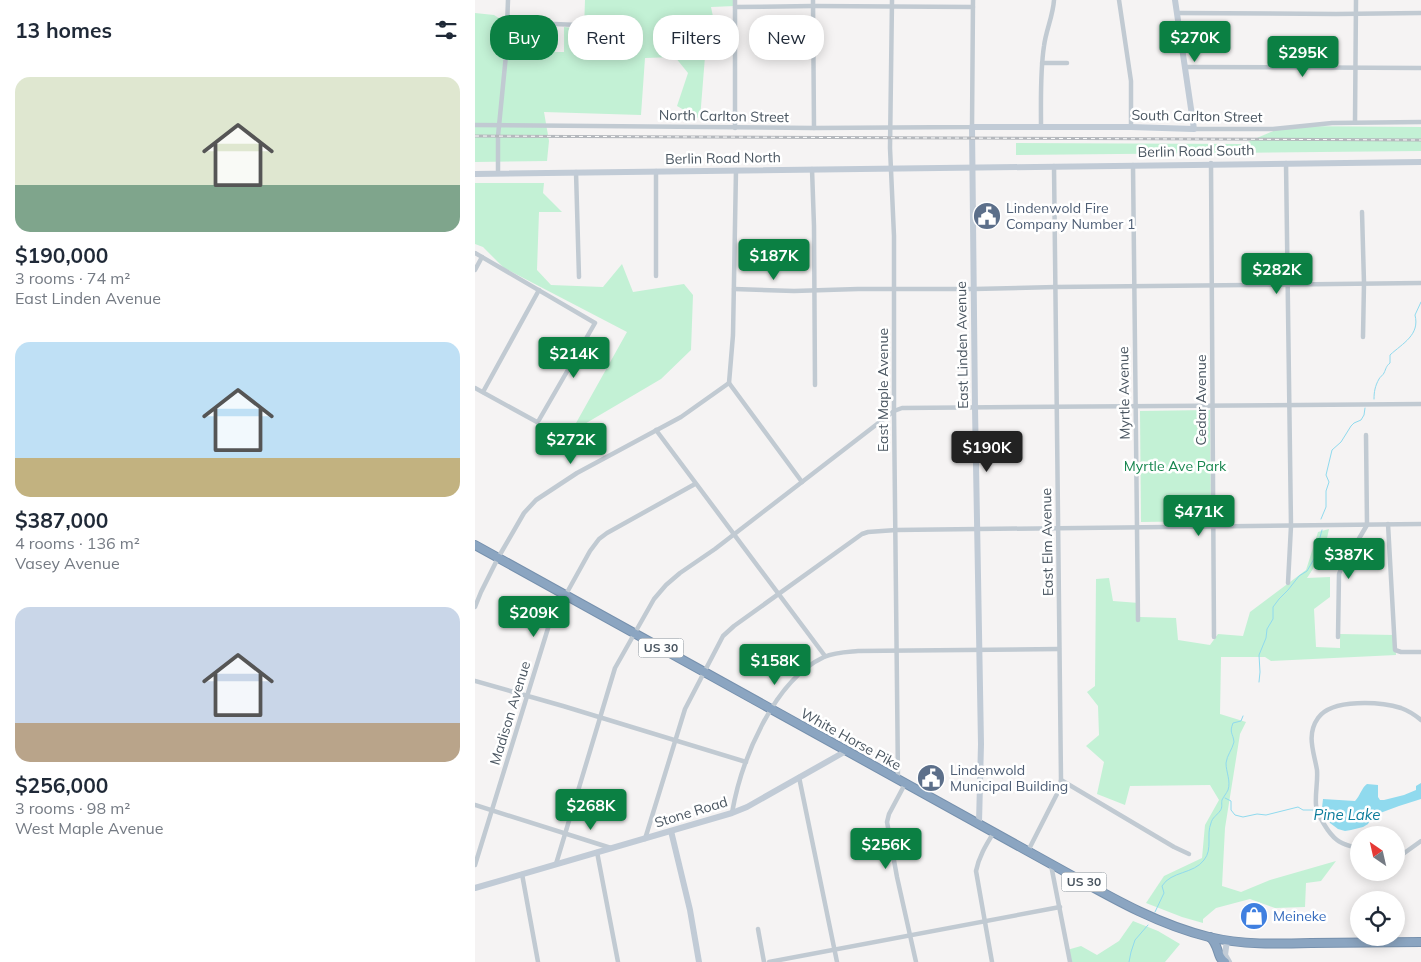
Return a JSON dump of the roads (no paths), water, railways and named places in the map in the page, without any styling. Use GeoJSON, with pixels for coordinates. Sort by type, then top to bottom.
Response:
{"type":"FeatureCollection","features":[{"type":"Feature","properties":{"kind":"highway","name":"White Horse Pike"},"geometry":{"type":"LineString","coordinates":[[475,546],[979,823]]}},
{"type":"Feature","properties":{"kind":"highway","name":"US 30"},"geometry":{"type":"LineString","coordinates":[[979,823],[1051,864],[1162,922],[1210,937],[1275,944],[1421,942]]}},
{"type":"Feature","properties":{"kind":"highway"},"geometry":{"type":"LineString","coordinates":[[1210,937],[1216,944],[1220,958],[1225,962]]}},
{"type":"Feature","properties":{"kind":"street"},"geometry":{"type":"LineString","coordinates":[[507,15],[508,0]]}},
{"type":"Feature","properties":{"kind":"street"},"geometry":{"type":"LineString","coordinates":[[735,0],[735,128]]}},
{"type":"Feature","properties":{"kind":"street","name":"East Maple Avenue"},"geometry":{"type":"LineString","coordinates":[[892,0],[891,168],[894,236],[897,651],[902,782]]}},
{"type":"Feature","properties":{"kind":"street","name":"East Linden Avenue"},"geometry":{"type":"LineString","coordinates":[[973,0],[972,167],[978,650],[981,744],[979,823]]}},
{"type":"Feature","properties":{"kind":"street"},"geometry":{"type":"LineString","coordinates":[[1041,127],[1044,41],[1053,9],[1053,0]]}},
{"type":"Feature","properties":{"kind":"street"},"geometry":{"type":"LineString","coordinates":[[1119,0],[1131,81],[1131,127]]}},
{"type":"Feature","properties":{"kind":"street"},"geometry":{"type":"LineString","coordinates":[[1175,0],[1194,129]]}},
{"type":"Feature","properties":{"kind":"street"},"geometry":{"type":"LineString","coordinates":[[1355,122],[1356,0]]}},
{"type":"Feature","properties":{"kind":"street"},"geometry":{"type":"LineString","coordinates":[[735,7],[813,3],[973,7]]}},
{"type":"Feature","properties":{"kind":"street"},"geometry":{"type":"LineString","coordinates":[[813,3],[814,128]]}},
{"type":"Feature","properties":{"kind":"street"},"geometry":{"type":"LineString","coordinates":[[1177,13],[1421,13]]}},
{"type":"Feature","properties":{"kind":"street"},"geometry":{"type":"LineString","coordinates":[[498,174],[499,124],[505,60]]}},
{"type":"Feature","properties":{"kind":"street"},"geometry":{"type":"LineString","coordinates":[[1042,63],[1067,63]]}},
{"type":"Feature","properties":{"kind":"street"},"geometry":{"type":"LineString","coordinates":[[1185,67],[1421,68]]}},
{"type":"Feature","properties":{"kind":"street","name":"South Carlton Street"},"geometry":{"type":"LineString","coordinates":[[973,127],[1273,129],[1332,123],[1421,122]]}},
{"type":"Feature","properties":{"kind":"street","name":"North Carlton Street"},"geometry":{"type":"LineString","coordinates":[[475,125],[735,128],[973,127]]}},
{"type":"Feature","properties":{"kind":"street","name":"Berlin Road South"},"geometry":{"type":"LineString","coordinates":[[972,167],[1421,162]]}},
{"type":"Feature","properties":{"kind":"street"},"geometry":{"type":"LineString","coordinates":[[1286,163],[1291,526],[1288,583]]}},
{"type":"Feature","properties":{"kind":"street","name":"Cedar Avenue"},"geometry":{"type":"LineString","coordinates":[[1211,164],[1214,637]]}},
{"type":"Feature","properties":{"kind":"street","name":"Myrtle Avenue"},"geometry":{"type":"LineString","coordinates":[[1133,165],[1138,620]]}},
{"type":"Feature","properties":{"kind":"street","name":"East Elm Avenue"},"geometry":{"type":"LineString","coordinates":[[1028,850],[1059,790],[1061,780],[1054,166]]}},
{"type":"Feature","properties":{"kind":"street","name":"Berlin Road North"},"geometry":{"type":"LineString","coordinates":[[475,174],[972,167]]}},
{"type":"Feature","properties":{"kind":"street"},"geometry":{"type":"LineString","coordinates":[[812,169],[815,385]]}},
{"type":"Feature","properties":{"kind":"street"},"geometry":{"type":"LineString","coordinates":[[736,170],[733,335],[729,384],[802,482]]}},
{"type":"Feature","properties":{"kind":"street"},"geometry":{"type":"LineString","coordinates":[[656,171],[656,276]]}},
{"type":"Feature","properties":{"kind":"street"},"geometry":{"type":"LineString","coordinates":[[576,172],[579,277]]}},
{"type":"Feature","properties":{"kind":"street"},"geometry":{"type":"LineString","coordinates":[[1362,212],[1363,337]]}},
{"type":"Feature","properties":{"kind":"street"},"geometry":{"type":"LineString","coordinates":[[475,253],[595,322],[537,422],[475,388]]}},
{"type":"Feature","properties":{"kind":"street"},"geometry":{"type":"LineString","coordinates":[[475,270],[482,257]]}},
{"type":"Feature","properties":{"kind":"street"},"geometry":{"type":"LineString","coordinates":[[734,289],[793,291],[1421,283]]}},
{"type":"Feature","properties":{"kind":"street"},"geometry":{"type":"LineString","coordinates":[[483,392],[539,290]]}},
{"type":"Feature","properties":{"kind":"street"},"geometry":{"type":"LineString","coordinates":[[475,607],[498,558],[524,513],[536,500],[577,473],[681,417],[729,384]]}},
{"type":"Feature","properties":{"kind":"street"},"geometry":{"type":"LineString","coordinates":[[556,864],[615,668],[654,599],[666,585],[894,411],[902,408],[1421,404]]}},
{"type":"Feature","properties":{"kind":"street"},"geometry":{"type":"LineString","coordinates":[[656,430],[825,656]]}},
{"type":"Feature","properties":{"kind":"street"},"geometry":{"type":"LineString","coordinates":[[1338,636],[1339,574],[1367,525],[1366,436]]}},
{"type":"Feature","properties":{"kind":"street","name":"Madison Avenue"},"geometry":{"type":"LineString","coordinates":[[475,865],[549,625],[590,551],[599,539],[607,533],[695,484]]}},
{"type":"Feature","properties":{"kind":"street"},"geometry":{"type":"LineString","coordinates":[[1388,524],[1395,650],[1401,652],[1421,652]]}},
{"type":"Feature","properties":{"kind":"street"},"geometry":{"type":"LineString","coordinates":[[645,839],[685,709],[723,636],[855,538],[865,533],[896,530],[1421,524]]}},
{"type":"Feature","properties":{"kind":"street"},"geometry":{"type":"LineString","coordinates":[[732,813],[746,762],[757,734],[783,691],[806,669],[825,656],[840,652],[1059,649]]}},
{"type":"Feature","properties":{"kind":"street"},"geometry":{"type":"LineString","coordinates":[[475,681],[746,762]]}},
{"type":"Feature","properties":{"kind":"street"},"geometry":{"type":"LineString","coordinates":[[1350,846],[1339,842],[1327,828],[1316,808],[1317,771],[1311,741],[1314,725],[1322,714],[1336,706],[1349,704],[1372,703],[1402,709],[1411,712],[1421,720]]}},
{"type":"Feature","properties":{"kind":"street","name":"Stone Road"},"geometry":{"type":"LineString","coordinates":[[475,888],[732,813],[747,807],[846,751]]}},
{"type":"Feature","properties":{"kind":"street"},"geometry":{"type":"LineString","coordinates":[[799,777],[837,962]]}},
{"type":"Feature","properties":{"kind":"street"},"geometry":{"type":"LineString","coordinates":[[1061,780],[1189,854]]}},
{"type":"Feature","properties":{"kind":"street"},"geometry":{"type":"LineString","coordinates":[[902,782],[887,822],[915,962]]}},
{"type":"Feature","properties":{"kind":"street"},"geometry":{"type":"LineString","coordinates":[[475,805],[611,848]]}},
{"type":"Feature","properties":{"kind":"street"},"geometry":{"type":"LineString","coordinates":[[671,831],[690,910],[699,962]]}},
{"type":"Feature","properties":{"kind":"street"},"geometry":{"type":"LineString","coordinates":[[992,962],[976,871],[978,861],[994,831]]}},
{"type":"Feature","properties":{"kind":"street"},"geometry":{"type":"LineString","coordinates":[[1405,853],[1421,841]]}},
{"type":"Feature","properties":{"kind":"street"},"geometry":{"type":"LineString","coordinates":[[597,852],[618,962]]}},
{"type":"Feature","properties":{"kind":"street"},"geometry":{"type":"LineString","coordinates":[[1051,864],[1070,962]]}},
{"type":"Feature","properties":{"kind":"street"},"geometry":{"type":"LineString","coordinates":[[522,874],[538,962]]}},
{"type":"Feature","properties":{"kind":"street"},"geometry":{"type":"LineString","coordinates":[[769,962],[1060,906]]}},
{"type":"Feature","properties":{"kind":"street"},"geometry":{"type":"LineString","coordinates":[[758,929],[764,962]]}},
{"type":"Feature","properties":{"kind":"street"},"geometry":{"type":"LineString","coordinates":[[1227,940],[1225,955],[1229,962]]}},
{"type":"Feature","properties":{"kind":"water","name":"Pine Lake"},"geometry":{"type":"Polygon","coordinates":[[[1421,783],[1421,799],[1372,816],[1368,824],[1365,826],[1350,826],[1350,830],[1338,829],[1330,823],[1322,808],[1323,799],[1355,801],[1367,784],[1378,785],[1378,797],[1380,800],[1404,795],[1416,790],[1416,786],[1421,783]]]}},
{"type":"Feature","properties":{"kind":"waterway"},"geometry":{"type":"LineString","coordinates":[[1374,399],[1379,378],[1390,363],[1390,355],[1413,333],[1416,322],[1415,315],[1421,302]]}},
{"type":"Feature","properties":{"kind":"waterway"},"geometry":{"type":"LineString","coordinates":[[1321,519],[1326,507],[1326,491],[1329,482],[1326,475],[1332,450],[1341,442],[1351,426],[1361,420],[1365,408]]}},
{"type":"Feature","properties":{"kind":"waterway"},"geometry":{"type":"LineString","coordinates":[[1259,682],[1259,655],[1266,638],[1267,629],[1273,619],[1273,607],[1299,576],[1307,571],[1321,547],[1319,541],[1322,530]]}},
{"type":"Feature","properties":{"kind":"waterway"},"geometry":{"type":"LineString","coordinates":[[1155,912],[1164,893],[1162,886],[1166,881],[1200,865],[1207,856],[1212,821],[1221,810],[1222,800],[1229,787],[1226,763],[1234,742],[1231,731],[1232,726],[1233,723],[1241,721],[1243,716]]}},
{"type":"Feature","properties":{"kind":"waterway"},"geometry":{"type":"LineString","coordinates":[[1225,798],[1231,801],[1231,810],[1235,815],[1243,817],[1257,814],[1266,815],[1298,807],[1303,810],[1324,810]]}},
{"type":"Feature","properties":{"kind":"waterway"},"geometry":{"type":"LineString","coordinates":[[1129,962],[1135,940],[1148,925]]}},
{"type":"Feature","properties":{"kind":"railway"},"geometry":{"type":"LineString","coordinates":[[475,136],[1421,140]]}},
{"type":"Feature","properties":{"kind":"place","name":"Lindenwold Fire Company Number 1"},"geometry":{"type":"Point","coordinates":[987,216]}},
{"type":"Feature","properties":{"kind":"place","name":"Lindenwold Municipal Building"},"geometry":{"type":"Point","coordinates":[931,778]}},
{"type":"Feature","properties":{"kind":"place","name":"Meineke"},"geometry":{"type":"Point","coordinates":[1254,916]}},
{"type":"Feature","properties":{"kind":"park label","name":"Myrtle Ave Park"},"geometry":{"type":"Point","coordinates":[1175,466]}}]}
